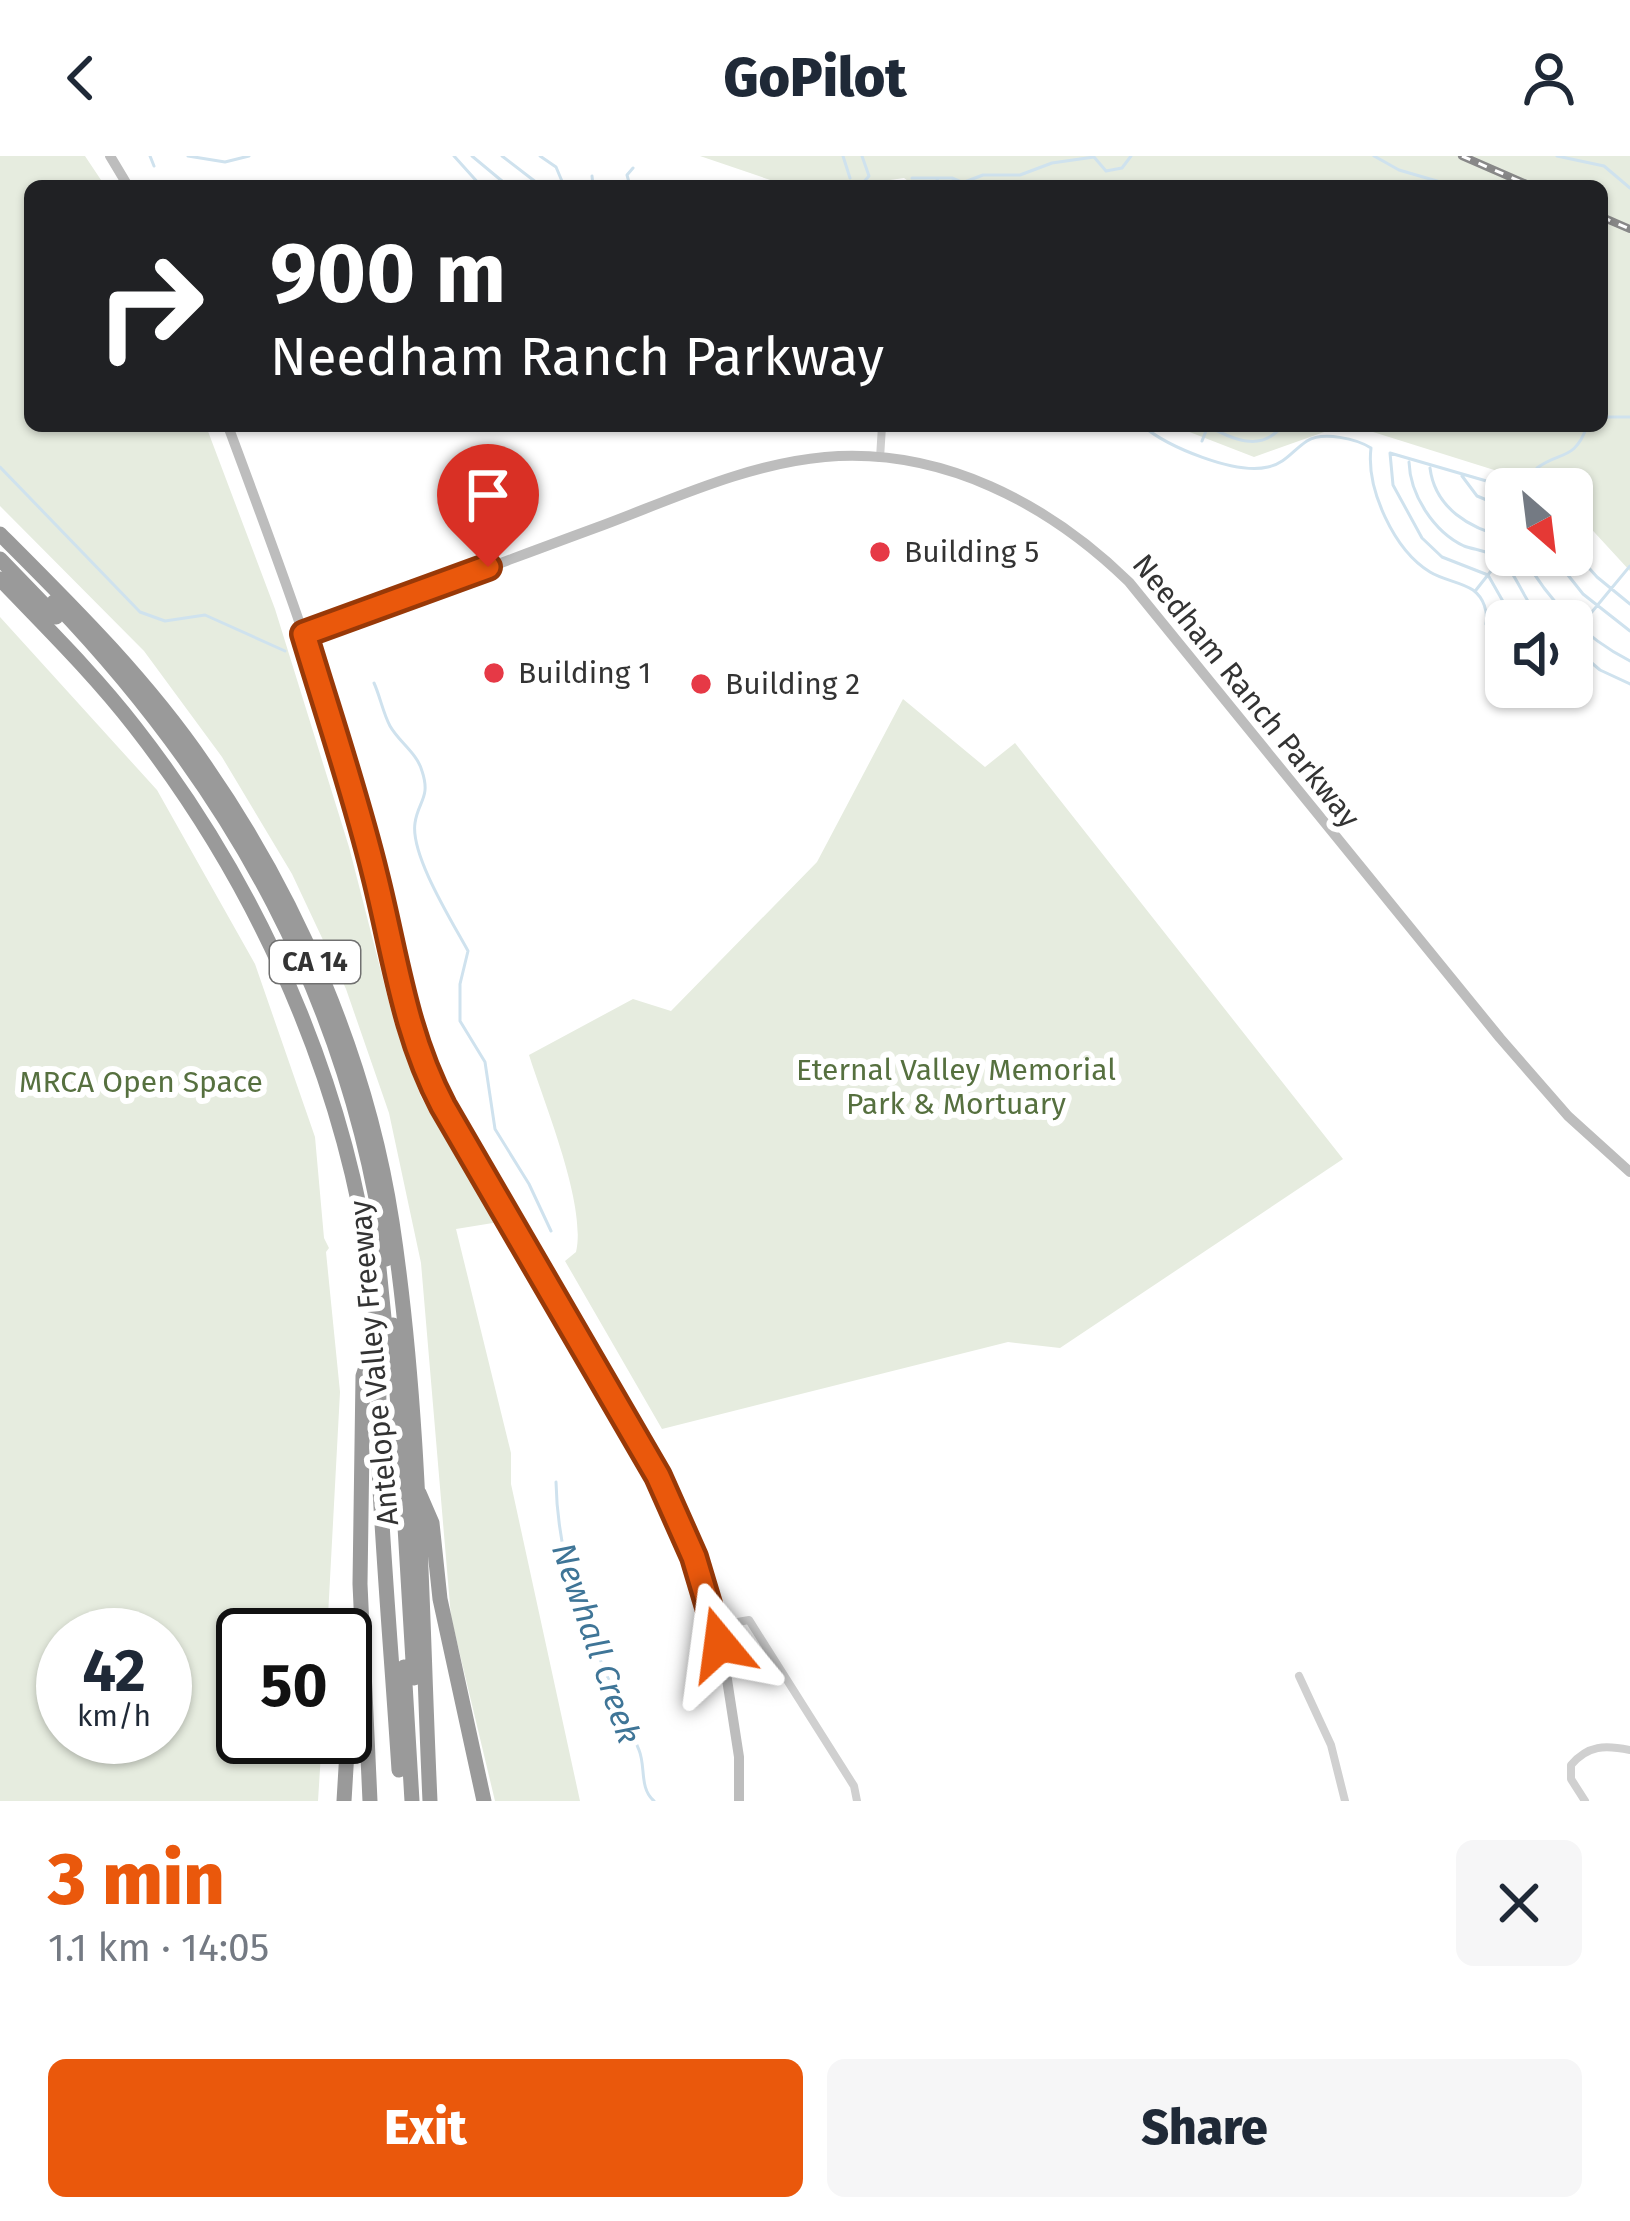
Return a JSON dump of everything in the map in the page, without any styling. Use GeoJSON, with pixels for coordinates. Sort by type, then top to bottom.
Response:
{"type":"FeatureCollection","features":[{"type":"Feature","properties":{"kind":"highway","name":"Antelope Valley Freeway"},"geometry":{"type":"LineString","coordinates":[[0,533],[113,649],[182,733],[252,838],[309,949],[354,1067],[386,1187],[406,1352],[430,1801]]}},
{"type":"Feature","properties":{"kind":"highway"},"geometry":{"type":"LineString","coordinates":[[0,547],[135,691],[202,780],[288,929],[333,1039],[366,1149],[386,1254],[396,1367],[416,1801]]}},
{"type":"Feature","properties":{"kind":"highway"},"geometry":{"type":"LineString","coordinates":[[0,559],[128,696],[208,802],[251,872],[292,955],[334,1070],[364,1179],[383,1296],[416,1801]]}},
{"type":"Feature","properties":{"kind":"highway","name":"Antelope Valley Freeway"},"geometry":{"type":"LineString","coordinates":[[0,580],[90,673],[157,755],[214,839],[264,930],[306,1030],[348,1160],[377,1335],[380,1487],[402,1801]]}},
{"type":"Feature","properties":{"kind":"highway"},"geometry":{"type":"LineString","coordinates":[[344,1801],[360,1584],[363,1376],[377,1335]]}},
{"type":"Feature","properties":{"kind":"highway"},"geometry":{"type":"LineString","coordinates":[[415,1485],[432,1522],[440,1599],[484,1801]]}},
{"type":"Feature","properties":{"kind":"highway"},"geometry":{"type":"LineString","coordinates":[[360,1584],[370,1801]]}},
{"type":"Feature","properties":{"kind":"street"},"geometry":{"type":"LineString","coordinates":[[230,432],[304,634],[362,822],[402,1003],[420,1058],[443,1106],[645,1451],[689,1543],[715,1626],[737,1744],[739,1801]]}},
{"type":"Feature","properties":{"kind":"street"},"geometry":{"type":"LineString","coordinates":[[880,458],[882,432]]}},
{"type":"Feature","properties":{"kind":"street","name":"Needham Ranch Parkway"},"geometry":{"type":"LineString","coordinates":[[304,634],[743,474],[823,457],[880,458],[990,485],[1050,516],[1107,560],[1500,1038],[1568,1116],[1630,1172]]}},
{"type":"Feature","properties":{"kind":"street"},"geometry":{"type":"LineString","coordinates":[[715,1626],[749,1620],[854,1786],[857,1801]]}},
{"type":"Feature","properties":{"kind":"street"},"geometry":{"type":"LineString","coordinates":[[1299,1676],[1331,1745],[1346,1801]]}},
{"type":"Feature","properties":{"kind":"street"},"geometry":{"type":"LineString","coordinates":[[1585,1801],[1571,1779],[1570,1765],[1579,1755],[1600,1747],[1630,1750]]}},
{"type":"Feature","properties":{"kind":"green space"},"geometry":{"type":"Polygon","coordinates":[[[0,156],[85,156],[101,180],[24,180],[24,432],[208,432],[275,609],[349,847],[394,1022],[421,1097],[499,1222],[456,1229],[511,1453],[511,1484],[580,1801],[495,1801],[451,1617],[421,1263],[389,1113],[346,989],[292,874],[222,757],[144,651],[0,506],[0,156]]]}},
{"type":"Feature","properties":{"kind":"green space"},"geometry":{"type":"Polygon","coordinates":[[[700,156],[1630,156],[1630,571],[1593,531],[1593,468],[1488,468],[1373,432],[1608,432],[1608,180],[770,180],[700,156]]]}},
{"type":"Feature","properties":{"kind":"green space"},"geometry":{"type":"Polygon","coordinates":[[[1189,432],[1324,432],[1254,457],[1189,432]]]}},
{"type":"Feature","properties":{"kind":"green space","name":"MRCA Open Space"},"geometry":{"type":"Polygon","coordinates":[[[0,617],[157,790],[255,964],[315,1137],[340,1392],[328,1608],[216,1608],[216,1764],[320,1764],[318,1801],[0,1801],[0,617]]]}},
{"type":"Feature","properties":{"kind":"green space","name":"Eternal Valley Memorial Park & Mortuary"},"geometry":{"type":"Polygon","coordinates":[[[903,699],[985,767],[1015,743],[1343,1159],[1060,1348],[1008,1342],[662,1429],[565,1261],[576,1252],[575,1208],[529,1055],[633,999],[671,1011],[817,862],[903,699]]]}},
{"type":"Feature","properties":{"kind":"waterway"},"geometry":{"type":"LineString","coordinates":[[150,156],[154,166]]}},
{"type":"Feature","properties":{"kind":"waterway"},"geometry":{"type":"LineString","coordinates":[[188,156],[225,162],[249,156]]}},
{"type":"Feature","properties":{"kind":"waterway"},"geometry":{"type":"LineString","coordinates":[[454,156],[476,180]]}},
{"type":"Feature","properties":{"kind":"waterway"},"geometry":{"type":"LineString","coordinates":[[472,156],[501,180]]}},
{"type":"Feature","properties":{"kind":"waterway"},"geometry":{"type":"LineString","coordinates":[[502,156],[533,180]]}},
{"type":"Feature","properties":{"kind":"waterway"},"geometry":{"type":"LineString","coordinates":[[540,156],[556,167],[561,180]]}},
{"type":"Feature","properties":{"kind":"waterway"},"geometry":{"type":"LineString","coordinates":[[843,156],[850,178]]}},
{"type":"Feature","properties":{"kind":"waterway"},"geometry":{"type":"LineString","coordinates":[[862,156],[869,176],[865,180]]}},
{"type":"Feature","properties":{"kind":"waterway"},"geometry":{"type":"LineString","coordinates":[[970,180],[983,175],[1020,175],[1052,163],[1094,157],[1106,171],[1122,168],[1131,156]]}},
{"type":"Feature","properties":{"kind":"waterway"},"geometry":{"type":"LineString","coordinates":[[1374,156],[1399,170],[1433,180]]}},
{"type":"Feature","properties":{"kind":"waterway"},"geometry":{"type":"LineString","coordinates":[[1557,156],[1604,166],[1630,188]]}},
{"type":"Feature","properties":{"kind":"waterway"},"geometry":{"type":"LineString","coordinates":[[628,180],[633,168]]}},
{"type":"Feature","properties":{"kind":"waterway"},"geometry":{"type":"LineString","coordinates":[[592,176],[592,180]]}},
{"type":"Feature","properties":{"kind":"waterway"},"geometry":{"type":"LineString","coordinates":[[912,178],[957,180]]}},
{"type":"Feature","properties":{"kind":"waterway"},"geometry":{"type":"LineString","coordinates":[[1608,417],[1630,417]]}},
{"type":"Feature","properties":{"kind":"waterway"},"geometry":{"type":"LineString","coordinates":[[1151,432],[1185,450],[1238,467],[1274,465],[1307,441],[1322,437],[1349,439],[1371,448],[1373,482],[1394,534],[1430,572],[1477,593],[1485,610]]}},
{"type":"Feature","properties":{"kind":"waterway"},"geometry":{"type":"LineString","coordinates":[[1202,441],[1206,432]]}},
{"type":"Feature","properties":{"kind":"waterway"},"geometry":{"type":"LineString","coordinates":[[1221,432],[1246,441],[1276,432]]}},
{"type":"Feature","properties":{"kind":"waterway"},"geometry":{"type":"LineString","coordinates":[[1537,468],[1572,450],[1584,432]]}},
{"type":"Feature","properties":{"kind":"waterway"},"geometry":{"type":"LineString","coordinates":[[1485,481],[1390,453],[1393,485],[1422,538],[1442,557],[1485,574]]}},
{"type":"Feature","properties":{"kind":"waterway"},"geometry":{"type":"LineString","coordinates":[[1409,462],[1414,487],[1434,522],[1453,540],[1500,559],[1528,600]]}},
{"type":"Feature","properties":{"kind":"waterway","name":"Newhall Creek"},"geometry":{"type":"LineString","coordinates":[[0,467],[140,612],[165,621],[205,615],[285,651]]}},
{"type":"Feature","properties":{"kind":"waterway"},"geometry":{"type":"LineString","coordinates":[[1430,468],[1447,505],[1485,530]]}},
{"type":"Feature","properties":{"kind":"waterway"},"geometry":{"type":"LineString","coordinates":[[1462,476],[1485,499]]}},
{"type":"Feature","properties":{"kind":"waterway"},"geometry":{"type":"LineString","coordinates":[[1593,611],[1630,566]]}},
{"type":"Feature","properties":{"kind":"waterway"},"geometry":{"type":"LineString","coordinates":[[1593,573],[1630,604]]}},
{"type":"Feature","properties":{"kind":"waterway"},"geometry":{"type":"LineString","coordinates":[[1476,590],[1487,576]]}},
{"type":"Feature","properties":{"kind":"waterway"},"geometry":{"type":"LineString","coordinates":[[1489,576],[1502,600]]}},
{"type":"Feature","properties":{"kind":"waterway"},"geometry":{"type":"LineString","coordinates":[[1537,576],[1569,616],[1630,661]]}},
{"type":"Feature","properties":{"kind":"waterway"},"geometry":{"type":"LineString","coordinates":[[1569,576],[1583,594],[1630,631]]}},
{"type":"Feature","properties":{"kind":"waterway"},"geometry":{"type":"LineString","coordinates":[[1593,664],[1630,684]]}},
{"type":"Feature","properties":{"kind":"waterway","name":"Newhall Creek"},"geometry":{"type":"LineString","coordinates":[[374,683],[390,726],[422,771],[425,794],[415,823],[419,853],[468,951],[460,984],[460,1021],[485,1062],[495,1129],[551,1231]]}},
{"type":"Feature","properties":{"kind":"waterway","name":"Newhall Creek"},"geometry":{"type":"LineString","coordinates":[[556,1482],[573,1588],[639,1750],[646,1790],[654,1801]]}},
{"type":"Feature","properties":{"kind":"railway"},"geometry":{"type":"LineString","coordinates":[[1462,156],[1517,180]]}},
{"type":"Feature","properties":{"kind":"railway"},"geometry":{"type":"LineString","coordinates":[[1608,220],[1630,229]]}},
{"type":"Feature","properties":{"kind":"place","name":"Building 5"},"geometry":{"type":"Point","coordinates":[880,552]}},
{"type":"Feature","properties":{"kind":"place","name":"Building 1"},"geometry":{"type":"Point","coordinates":[494,673]}},
{"type":"Feature","properties":{"kind":"place","name":"Building 2"},"geometry":{"type":"Point","coordinates":[701,684]}},
{"type":"Feature","properties":{"kind":"route"},"geometry":{"type":"LineString","coordinates":[[488,567],[304,634],[367,843],[407,1022],[427,1075],[658,1476],[694,1557],[720,1644]]}}]}
